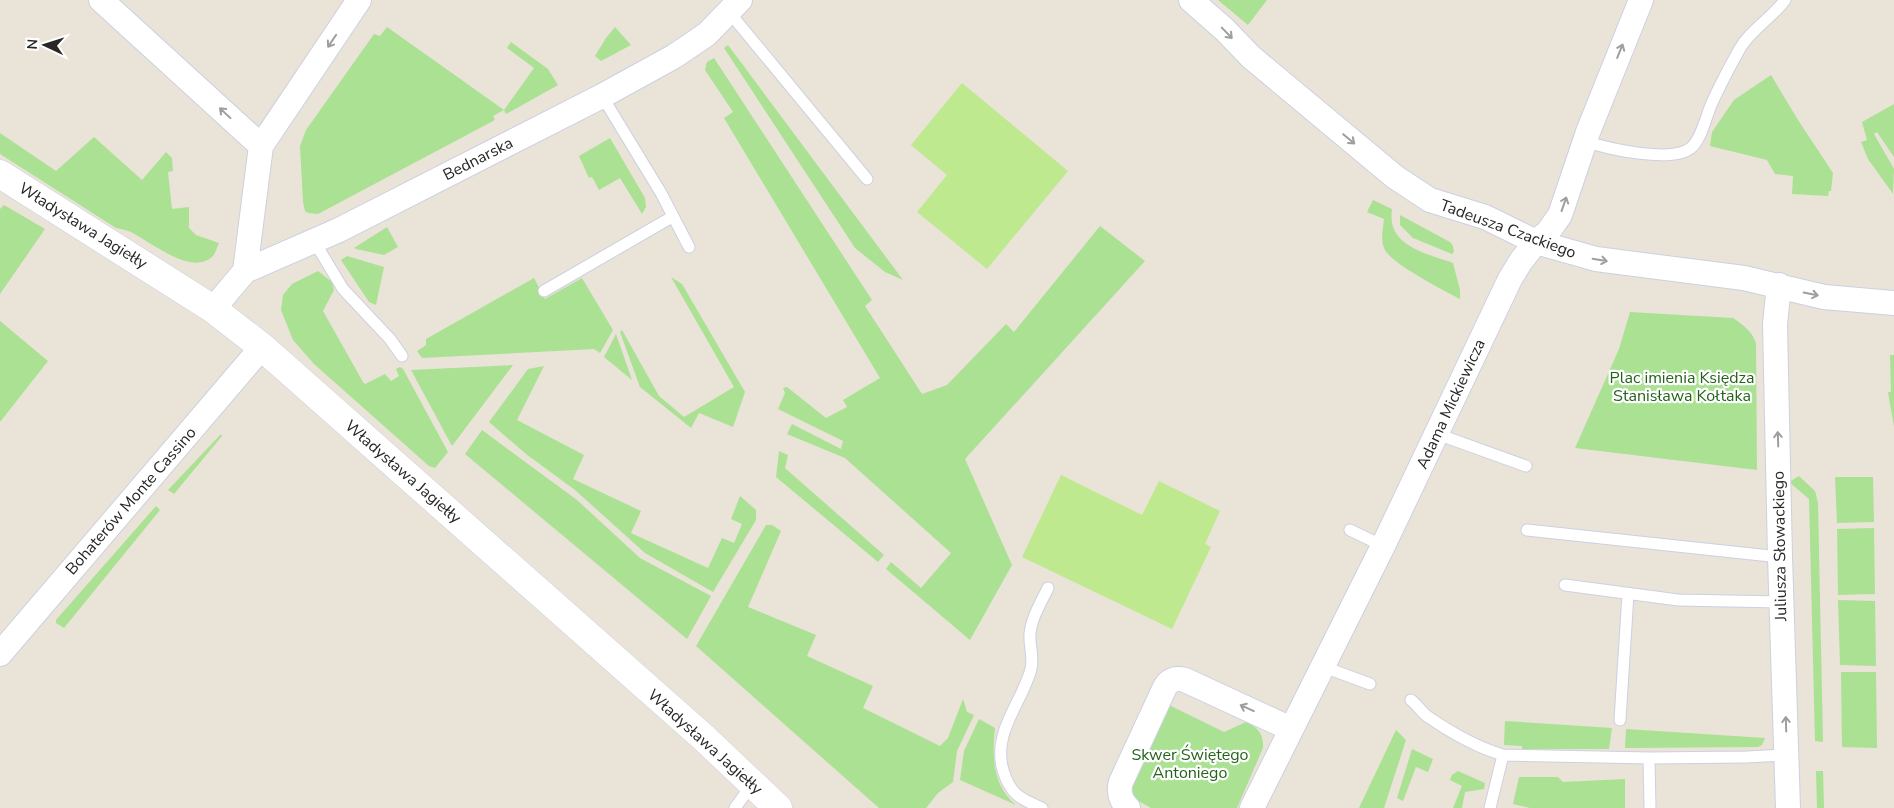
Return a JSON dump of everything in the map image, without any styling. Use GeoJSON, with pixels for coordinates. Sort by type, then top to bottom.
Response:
{"type":"FeatureCollection","features":[{"type":"Feature","properties":{"kind":"street"},"geometry":{"type":"LineString","coordinates":[[101,0],[261,146]]}},
{"type":"Feature","properties":{"kind":"street"},"geometry":{"type":"LineString","coordinates":[[245,271],[261,146],[359,0]]}},
{"type":"Feature","properties":{"kind":"street","name":"Tadeusza Czackiego"},"geometry":{"type":"LineString","coordinates":[[1191,0],[1225,30],[1251,58],[1395,177],[1418,194],[1445,206],[1485,217],[1536,242],[1596,259],[1744,278],[1824,296],[1894,303]]}},
{"type":"Feature","properties":{"kind":"street","name":"Adama Mickiewicza"},"geometry":{"type":"LineString","coordinates":[[1252,808],[1324,667],[1510,279],[1536,242],[1548,232],[1560,215],[1585,141],[1641,0]]}},
{"type":"Feature","properties":{"kind":"street","name":"Bednarska"},"geometry":{"type":"LineString","coordinates":[[214,310],[245,271],[314,242],[602,96],[685,49],[707,34],[735,6]]}},
{"type":"Feature","properties":{"kind":"street","name":"Władysława Jagiełły"},"geometry":{"type":"LineString","coordinates":[[0,174],[214,310],[262,347],[703,738],[778,808]]}},
{"type":"Feature","properties":{"kind":"street","name":"Juliusza Słowackiego"},"geometry":{"type":"LineString","coordinates":[[1778,285],[1775,324],[1788,808]]}},
{"type":"Feature","properties":{"kind":"street","name":"Bohaterów Monte Cassino"},"geometry":{"type":"LineString","coordinates":[[0,654],[262,347]]}},
{"type":"Feature","properties":{"kind":"street"},"geometry":{"type":"LineString","coordinates":[[1122,806],[1122,782],[1165,687],[1171,680],[1185,680],[1291,729]]}},
{"type":"Feature","properties":{"kind":"lane"},"geometry":{"type":"LineString","coordinates":[[1585,141],[1612,149],[1666,155],[1678,154],[1691,148],[1698,138],[1712,104],[1739,49],[1785,0]]}},
{"type":"Feature","properties":{"kind":"lane"},"geometry":{"type":"LineString","coordinates":[[735,6],[867,179]]}},
{"type":"Feature","properties":{"kind":"lane"},"geometry":{"type":"LineString","coordinates":[[602,96],[661,193],[689,247]]}},
{"type":"Feature","properties":{"kind":"lane"},"geometry":{"type":"LineString","coordinates":[[544,291],[672,217]]}},
{"type":"Feature","properties":{"kind":"lane"},"geometry":{"type":"LineString","coordinates":[[314,242],[343,289],[390,338],[402,356]]}},
{"type":"Feature","properties":{"kind":"lane"},"geometry":{"type":"LineString","coordinates":[[1437,434],[1526,466]]}},
{"type":"Feature","properties":{"kind":"lane"},"geometry":{"type":"LineString","coordinates":[[1350,530],[1383,546]]}},
{"type":"Feature","properties":{"kind":"lane"},"geometry":{"type":"LineString","coordinates":[[1527,530],[1780,557]]}},
{"type":"Feature","properties":{"kind":"lane"},"geometry":{"type":"LineString","coordinates":[[1565,585],[1678,600],[1781,602]]}},
{"type":"Feature","properties":{"kind":"lane"},"geometry":{"type":"LineString","coordinates":[[1042,808],[1030,803],[1014,792],[1007,780],[1000,754],[1001,740],[1031,668],[1030,630],[1048,588]]}},
{"type":"Feature","properties":{"kind":"lane"},"geometry":{"type":"LineString","coordinates":[[1620,720],[1628,594]]}},
{"type":"Feature","properties":{"kind":"lane"},"geometry":{"type":"LineString","coordinates":[[1324,667],[1370,684]]}},
{"type":"Feature","properties":{"kind":"lane"},"geometry":{"type":"LineString","coordinates":[[1410,700],[1428,717],[1487,750],[1503,755],[1649,758],[1746,757],[1787,754]]}},
{"type":"Feature","properties":{"kind":"lane"},"geometry":{"type":"LineString","coordinates":[[1490,808],[1503,755]]}},
{"type":"Feature","properties":{"kind":"lane"},"geometry":{"type":"LineString","coordinates":[[1649,758],[1650,808]]}},
{"type":"Feature","properties":{"kind":"lane"},"geometry":{"type":"LineString","coordinates":[[735,808],[752,784]]}},
{"type":"Feature","properties":{"kind":"green space"},"geometry":{"type":"Polygon","coordinates":[[[1218,0],[1267,0],[1248,25],[1218,0]]]}},
{"type":"Feature","properties":{"kind":"green space"},"geometry":{"type":"Polygon","coordinates":[[[387,27],[504,110],[493,116],[495,120],[318,214],[308,213],[305,211],[303,202],[300,146],[306,130],[374,34],[380,36],[387,27]]]}},
{"type":"Feature","properties":{"kind":"green space"},"geometry":{"type":"Polygon","coordinates":[[[615,27],[631,45],[601,61],[595,56],[615,27]]]}},
{"type":"Feature","properties":{"kind":"green space"},"geometry":{"type":"Polygon","coordinates":[[[511,42],[548,69],[558,85],[506,114],[504,110],[534,68],[507,48],[511,42]]]}},
{"type":"Feature","properties":{"kind":"green space"},"geometry":{"type":"Polygon","coordinates":[[[728,45],[903,280],[885,272],[855,248],[724,48],[728,45]]]}},
{"type":"Feature","properties":{"kind":"green space"},"geometry":{"type":"Polygon","coordinates":[[[714,58],[872,300],[865,306],[922,394],[947,385],[1006,324],[1014,332],[1100,226],[1145,261],[965,459],[1012,565],[970,640],[886,569],[891,562],[921,588],[951,553],[845,458],[787,434],[792,424],[841,449],[843,441],[778,409],[785,393],[783,388],[787,387],[826,418],[847,407],[843,400],[880,378],[724,118],[733,112],[705,70],[707,62],[714,58]]]}},
{"type":"Feature","properties":{"kind":"green space"},"geometry":{"type":"Polygon","coordinates":[[[1771,75],[1833,173],[1831,191],[1829,191],[1828,196],[1792,194],[1793,176],[1775,174],[1767,160],[1710,146],[1712,132],[1734,100],[1771,75]]]}},
{"type":"Feature","properties":{"kind":"green space"},"geometry":{"type":"Polygon","coordinates":[[[962,83],[1068,171],[987,269],[917,212],[947,175],[911,145],[962,83]]]}},
{"type":"Feature","properties":{"kind":"green space"},"geometry":{"type":"Polygon","coordinates":[[[1894,104],[1894,157],[1877,132],[1874,134],[1894,169],[1893,194],[1868,159],[1861,142],[1867,140],[1862,122],[1894,104]]]}},
{"type":"Feature","properties":{"kind":"green space"},"geometry":{"type":"Polygon","coordinates":[[[0,133],[56,171],[94,137],[142,180],[166,152],[172,158],[173,171],[168,172],[172,209],[189,207],[189,228],[196,235],[219,243],[215,254],[203,262],[193,263],[171,255],[131,232],[116,228],[0,154],[0,133]]]}},
{"type":"Feature","properties":{"kind":"green space"},"geometry":{"type":"Polygon","coordinates":[[[610,138],[645,198],[646,207],[642,214],[620,178],[599,190],[592,177],[589,178],[579,156],[610,138]]]}},
{"type":"Feature","properties":{"kind":"green space"},"geometry":{"type":"Polygon","coordinates":[[[1373,200],[1392,209],[1392,222],[1395,232],[1402,240],[1420,251],[1453,263],[1460,290],[1460,299],[1420,277],[1390,256],[1385,250],[1383,243],[1384,219],[1367,212],[1373,200]]]}},
{"type":"Feature","properties":{"kind":"green space"},"geometry":{"type":"Polygon","coordinates":[[[4,205],[45,229],[0,294],[0,209],[4,205]]]}},
{"type":"Feature","properties":{"kind":"green space"},"geometry":{"type":"Polygon","coordinates":[[[1400,215],[1450,242],[1454,252],[1452,254],[1413,238],[1400,225],[1400,215]]]}},
{"type":"Feature","properties":{"kind":"green space"},"geometry":{"type":"Polygon","coordinates":[[[387,227],[398,247],[384,255],[354,248],[387,227]]]}},
{"type":"Feature","properties":{"kind":"green space"},"geometry":{"type":"Polygon","coordinates":[[[347,256],[384,267],[376,305],[369,302],[341,260],[347,256]]]}},
{"type":"Feature","properties":{"kind":"green space"},"geometry":{"type":"Polygon","coordinates":[[[318,271],[332,282],[334,290],[323,311],[363,382],[365,384],[385,374],[391,381],[399,376],[396,369],[400,367],[403,369],[448,452],[435,468],[429,466],[314,364],[293,340],[281,310],[283,295],[292,284],[318,271]]]}},
{"type":"Feature","properties":{"kind":"green space"},"geometry":{"type":"Polygon","coordinates":[[[671,277],[682,284],[745,392],[733,427],[699,413],[691,428],[640,387],[620,332],[622,330],[659,396],[684,417],[734,387],[671,277]]]}},
{"type":"Feature","properties":{"kind":"green space"},"geometry":{"type":"Polygon","coordinates":[[[534,278],[545,299],[582,278],[613,330],[600,353],[594,349],[422,358],[417,351],[426,345],[426,339],[534,278]]]}},
{"type":"Feature","properties":{"kind":"green space","name":"Plac imienia Księdza Stanisława Kołtaka"},"geometry":{"type":"Polygon","coordinates":[[[1630,312],[1733,318],[1750,332],[1756,343],[1757,470],[1575,448],[1619,349],[1630,312]]]}},
{"type":"Feature","properties":{"kind":"green space"},"geometry":{"type":"Polygon","coordinates":[[[0,321],[48,361],[0,422],[0,321]]]}},
{"type":"Feature","properties":{"kind":"green space"},"geometry":{"type":"Polygon","coordinates":[[[616,334],[632,380],[604,357],[616,334]]]}},
{"type":"Feature","properties":{"kind":"green space"},"geometry":{"type":"Polygon","coordinates":[[[1890,355],[1894,355],[1894,427],[1888,392],[1891,392],[1890,355]]]}},
{"type":"Feature","properties":{"kind":"green space"},"geometry":{"type":"Polygon","coordinates":[[[513,365],[452,446],[411,370],[513,365]]]}},
{"type":"Feature","properties":{"kind":"green space"},"geometry":{"type":"Polygon","coordinates":[[[544,366],[517,420],[584,455],[573,479],[641,511],[631,533],[708,568],[722,538],[734,543],[742,524],[731,519],[740,496],[756,510],[756,520],[713,592],[645,553],[575,490],[526,454],[489,422],[528,369],[544,366]]]}},
{"type":"Feature","properties":{"kind":"green space"},"geometry":{"type":"Polygon","coordinates":[[[482,430],[577,500],[640,558],[711,596],[687,639],[465,454],[482,430]]]}},
{"type":"Feature","properties":{"kind":"green space"},"geometry":{"type":"Polygon","coordinates":[[[221,434],[222,436],[174,494],[168,490],[221,434]]]}},
{"type":"Feature","properties":{"kind":"green space"},"geometry":{"type":"Polygon","coordinates":[[[779,451],[788,455],[785,468],[884,555],[878,562],[776,477],[779,451]]]}},
{"type":"Feature","properties":{"kind":"green space"},"geometry":{"type":"Polygon","coordinates":[[[1061,475],[1142,515],[1159,481],[1220,511],[1205,544],[1211,547],[1172,629],[1022,557],[1061,475]]]}},
{"type":"Feature","properties":{"kind":"green space"},"geometry":{"type":"Polygon","coordinates":[[[1799,476],[1815,491],[1818,503],[1823,742],[1815,741],[1809,499],[1789,482],[1799,476]]]}},
{"type":"Feature","properties":{"kind":"green space"},"geometry":{"type":"Polygon","coordinates":[[[1835,477],[1873,477],[1874,522],[1837,523],[1835,477]]]}},
{"type":"Feature","properties":{"kind":"green space"},"geometry":{"type":"Polygon","coordinates":[[[156,506],[160,510],[64,628],[56,623],[56,620],[156,506]]]}},
{"type":"Feature","properties":{"kind":"green space"},"geometry":{"type":"Polygon","coordinates":[[[766,525],[772,525],[781,531],[748,607],[816,635],[807,656],[873,686],[863,708],[940,746],[948,738],[963,699],[967,712],[974,715],[957,751],[953,782],[938,793],[926,808],[879,808],[696,646],[766,525]]]}},
{"type":"Feature","properties":{"kind":"green space"},"geometry":{"type":"Polygon","coordinates":[[[1874,528],[1875,594],[1838,595],[1837,529],[1874,528]]]}},
{"type":"Feature","properties":{"kind":"green space"},"geometry":{"type":"Polygon","coordinates":[[[1838,600],[1875,601],[1876,666],[1840,665],[1838,600]]]}},
{"type":"Feature","properties":{"kind":"green space"},"geometry":{"type":"Polygon","coordinates":[[[1841,672],[1876,672],[1877,748],[1842,747],[1841,672]]]}},
{"type":"Feature","properties":{"kind":"green space","name":"Skwer Świętego Antoniego"},"geometry":{"type":"Polygon","coordinates":[[[1169,705],[1224,732],[1246,722],[1254,726],[1259,732],[1263,748],[1237,808],[1151,808],[1135,799],[1130,786],[1169,705]]]}},
{"type":"Feature","properties":{"kind":"green space"},"geometry":{"type":"Polygon","coordinates":[[[979,719],[995,728],[995,769],[1002,788],[1016,805],[960,780],[964,751],[979,719]]]}},
{"type":"Feature","properties":{"kind":"green space"},"geometry":{"type":"Polygon","coordinates":[[[1505,721],[1612,728],[1609,749],[1522,749],[1522,746],[1504,745],[1505,721]]]}},
{"type":"Feature","properties":{"kind":"green space"},"geometry":{"type":"Polygon","coordinates":[[[1626,729],[1765,738],[1762,745],[1758,747],[1625,748],[1626,729]]]}},
{"type":"Feature","properties":{"kind":"green space"},"geometry":{"type":"Polygon","coordinates":[[[1396,730],[1406,740],[1384,808],[1359,808],[1396,730]]]}},
{"type":"Feature","properties":{"kind":"green space"},"geometry":{"type":"Polygon","coordinates":[[[1412,749],[1433,759],[1428,772],[1416,767],[1403,801],[1397,798],[1412,749]]]}},
{"type":"Feature","properties":{"kind":"green space"},"geometry":{"type":"Polygon","coordinates":[[[1458,771],[1485,783],[1484,789],[1465,792],[1462,808],[1453,808],[1462,786],[1450,780],[1452,775],[1458,771]]]}},
{"type":"Feature","properties":{"kind":"green space"},"geometry":{"type":"Polygon","coordinates":[[[1816,771],[1823,771],[1824,808],[1817,808],[1816,771]]]}},
{"type":"Feature","properties":{"kind":"green space"},"geometry":{"type":"Polygon","coordinates":[[[1519,777],[1558,777],[1563,782],[1625,779],[1625,808],[1530,808],[1513,804],[1519,777]]]}}]}
